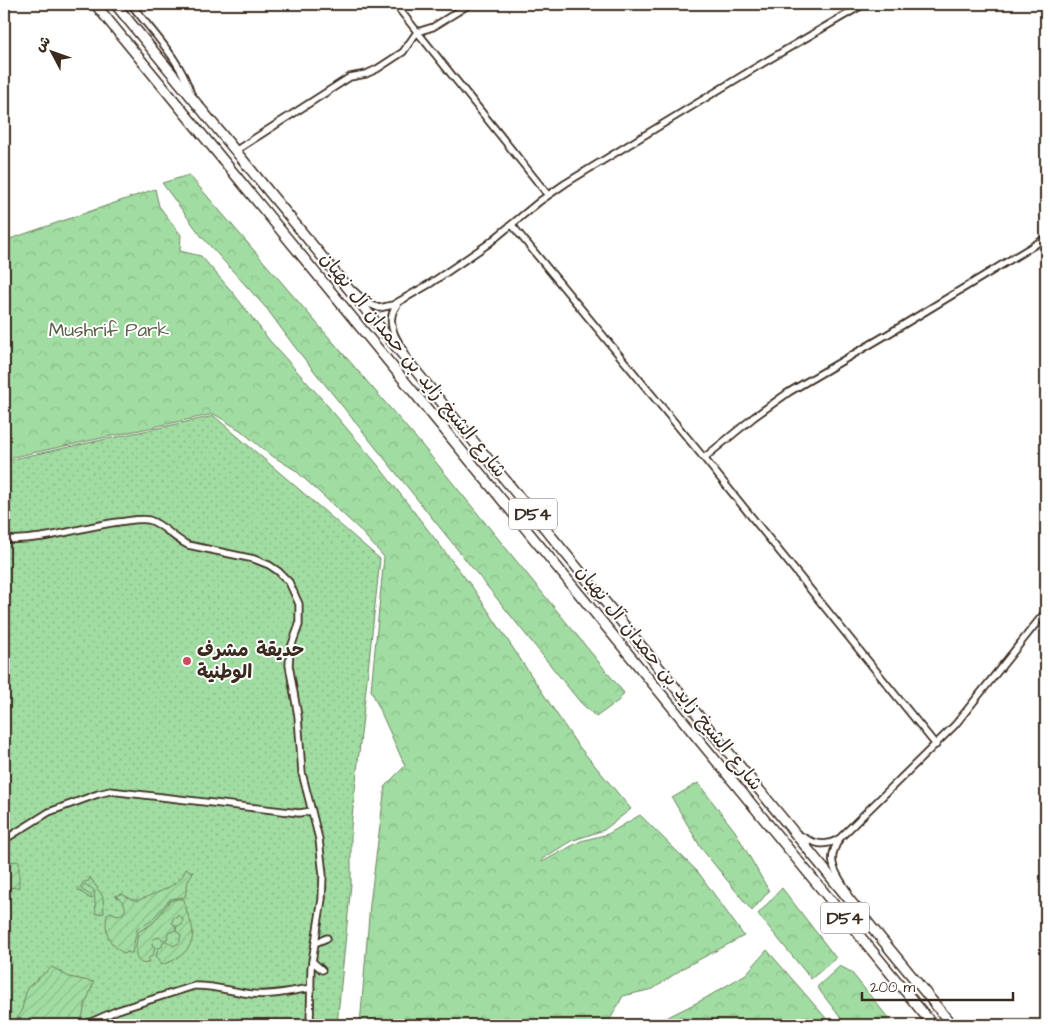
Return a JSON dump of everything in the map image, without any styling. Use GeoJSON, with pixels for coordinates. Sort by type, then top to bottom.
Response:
{"type":"FeatureCollection","features":[{"type":"Feature","properties":{"kind":"highway","name":"شارع الشيخ زايد بن حمدان آل نهيان"},"geometry":{"type":"LineString","coordinates":[[95,4],[933,1025]]}},
{"type":"Feature","properties":{"kind":"highway","name":"شارع الشيخ زايد بن حمدان آل نهيان"},"geometry":{"type":"LineString","coordinates":[[115,4],[952,1025]]}},
{"type":"Feature","properties":{"kind":"street"},"geometry":{"type":"LineString","coordinates":[[131,4],[177,64],[192,98]]}},
{"type":"Feature","properties":{"kind":"street"},"geometry":{"type":"LineString","coordinates":[[395,4],[548,195]]}},
{"type":"Feature","properties":{"kind":"street"},"geometry":{"type":"LineString","coordinates":[[235,151],[350,77],[372,72],[396,57],[408,46],[418,32],[433,26],[470,4]]}},
{"type":"Feature","properties":{"kind":"street"},"geometry":{"type":"LineString","coordinates":[[343,282],[372,306],[386,307],[400,302],[460,264],[548,195],[758,66],[864,4]]}},
{"type":"Feature","properties":{"kind":"street"},"geometry":{"type":"LineString","coordinates":[[512,224],[936,745]]}},
{"type":"Feature","properties":{"kind":"street"},"geometry":{"type":"LineString","coordinates":[[704,458],[754,417],[789,392],[1046,238]]}},
{"type":"Feature","properties":{"kind":"street"},"geometry":{"type":"LineString","coordinates":[[400,302],[392,311],[392,328],[396,339],[410,358],[417,372]]}},
{"type":"Feature","properties":{"kind":"street"},"geometry":{"type":"LineString","coordinates":[[4,538],[35,539],[91,526],[145,520],[156,523],[188,545],[264,562],[278,570],[289,582],[300,609],[299,625],[288,661],[298,716],[302,773],[322,851],[322,899],[312,961],[310,1025]]}},
{"type":"Feature","properties":{"kind":"street"},"geometry":{"type":"LineString","coordinates":[[860,914],[834,872],[832,865],[833,851],[840,838],[936,745],[982,694],[1046,611]]}},
{"type":"Feature","properties":{"kind":"street"},"geometry":{"type":"LineString","coordinates":[[4,840],[49,812],[110,791],[299,813],[312,812]]}},
{"type":"Feature","properties":{"kind":"street"},"geometry":{"type":"LineString","coordinates":[[792,830],[818,844],[826,844],[840,838]]}},
{"type":"Feature","properties":{"kind":"street"},"geometry":{"type":"LineString","coordinates":[[315,944],[327,938]]}},
{"type":"Feature","properties":{"kind":"street"},"geometry":{"type":"LineString","coordinates":[[312,961],[322,970]]}},
{"type":"Feature","properties":{"kind":"street"},"geometry":{"type":"LineString","coordinates":[[84,1025],[118,1010],[194,986],[259,994],[276,994],[311,988]]}},
{"type":"Feature","properties":{"kind":"green space"},"geometry":{"type":"Polygon","coordinates":[[[189,175],[421,444],[624,693],[618,701],[596,717],[580,702],[294,346],[267,309],[202,237],[162,183],[189,175]]]}},
{"type":"Feature","properties":{"kind":"green space","name":"Mushrif Park"},"geometry":{"type":"Polygon","coordinates":[[[155,189],[159,206],[181,235],[180,251],[201,256],[234,294],[270,341],[377,464],[473,588],[576,743],[631,809],[604,830],[571,841],[542,859],[542,862],[581,841],[608,834],[640,815],[698,872],[744,936],[685,967],[653,989],[623,996],[607,1025],[360,1025],[370,904],[385,786],[405,766],[371,690],[384,557],[358,528],[295,470],[269,454],[240,430],[214,414],[4,459],[4,241],[155,189]]]}},
{"type":"Feature","properties":{"kind":"green space","name":"حديقة مشرف الوطنية"},"geometry":{"type":"Polygon","coordinates":[[[214,416],[380,559],[351,827],[351,884],[337,1025],[4,1025],[4,461],[214,416]]]}},
{"type":"Feature","properties":{"kind":"green space"},"geometry":{"type":"Polygon","coordinates":[[[698,783],[735,831],[769,891],[752,911],[701,848],[672,798],[698,783]]]}},
{"type":"Feature","properties":{"kind":"green space"},"geometry":{"type":"Polygon","coordinates":[[[19,861],[19,887],[7,888],[4,891],[4,862],[19,861]]]}},
{"type":"Feature","properties":{"kind":"green space"},"geometry":{"type":"Polygon","coordinates":[[[186,869],[193,872],[188,881],[185,897],[170,899],[150,922],[137,929],[132,953],[128,953],[128,951],[125,954],[119,950],[111,942],[106,926],[107,914],[111,912],[119,915],[125,911],[124,904],[115,896],[122,894],[133,900],[139,900],[173,885],[186,869]]]}},
{"type":"Feature","properties":{"kind":"green space"},"geometry":{"type":"Polygon","coordinates":[[[90,877],[103,897],[104,913],[96,914],[94,890],[85,884],[81,889],[93,897],[91,899],[78,890],[84,882],[89,881],[90,877]]]}},
{"type":"Feature","properties":{"kind":"green space"},"geometry":{"type":"Polygon","coordinates":[[[782,888],[836,958],[811,979],[758,914],[782,888]]]}},
{"type":"Feature","properties":{"kind":"green space"},"geometry":{"type":"Polygon","coordinates":[[[184,899],[192,926],[192,941],[189,947],[179,957],[160,965],[160,960],[156,956],[158,948],[162,947],[163,942],[167,941],[173,946],[179,943],[181,935],[176,931],[177,926],[182,925],[183,919],[178,915],[173,918],[172,923],[176,926],[175,930],[168,933],[167,939],[163,940],[159,937],[153,939],[152,945],[155,947],[153,955],[149,958],[148,963],[142,963],[137,958],[136,953],[138,932],[152,924],[170,901],[184,899]]]}},
{"type":"Feature","properties":{"kind":"green space"},"geometry":{"type":"Polygon","coordinates":[[[767,950],[832,1025],[652,1025],[704,999],[746,974],[767,950]]]}},
{"type":"Feature","properties":{"kind":"green space"},"geometry":{"type":"Polygon","coordinates":[[[840,966],[851,972],[894,1025],[846,1025],[817,987],[840,966]]]}},
{"type":"Feature","properties":{"kind":"green space"},"geometry":{"type":"Polygon","coordinates":[[[52,967],[69,977],[94,982],[81,1022],[73,1025],[14,1025],[22,1009],[27,988],[52,967]]]}},
{"type":"Feature","properties":{"kind":"place","name":"حديقة مشرف الوطنية"},"geometry":{"type":"Point","coordinates":[187,661]}}]}
